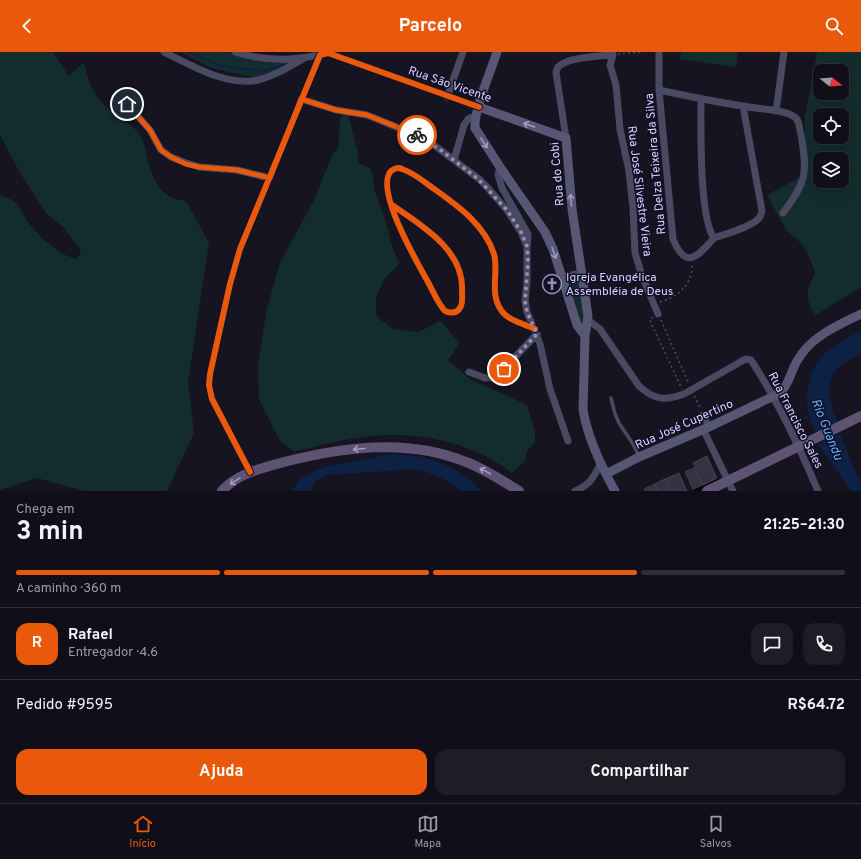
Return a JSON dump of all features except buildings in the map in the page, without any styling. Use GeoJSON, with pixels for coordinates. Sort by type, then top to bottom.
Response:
{"type":"FeatureCollection","features":[{"type":"Feature","properties":{"kind":"main road"},"geometry":{"type":"LineString","coordinates":[[497,52],[478,111],[475,125],[476,130],[545,232],[553,249],[577,325],[585,336]]}},
{"type":"Feature","properties":{"kind":"main road","name":"Rua São Vicente"},"geometry":{"type":"LineString","coordinates":[[478,111],[566,138]]}},
{"type":"Feature","properties":{"kind":"main road","name":"Rua do Cobi"},"geometry":{"type":"LineString","coordinates":[[566,138],[572,209],[587,304],[588,320],[585,336],[583,410],[588,431],[601,463],[615,491]]}},
{"type":"Feature","properties":{"kind":"main road","name":"Rua José Cupertino"},"geometry":{"type":"LineString","coordinates":[[606,474],[639,457],[706,428],[780,393],[785,388],[793,368],[807,346],[841,324],[861,314]]}},
{"type":"Feature","properties":{"kind":"main road"},"geometry":{"type":"LineString","coordinates":[[707,491],[861,416]]}},
{"type":"Feature","properties":{"kind":"main road"},"geometry":{"type":"LineString","coordinates":[[222,491],[233,481],[250,472],[297,459],[339,451],[378,447],[395,447],[442,454],[465,461],[486,471],[519,491]]}},
{"type":"Feature","properties":{"kind":"street"},"geometry":{"type":"LineString","coordinates":[[164,52],[208,73],[228,80],[248,81],[264,79],[303,59],[327,52]]}},
{"type":"Feature","properties":{"kind":"street"},"geometry":{"type":"LineString","coordinates":[[235,52],[262,59],[303,59]]}},
{"type":"Feature","properties":{"kind":"street","name":"Rua São Vicente"},"geometry":{"type":"LineString","coordinates":[[327,52],[447,96],[478,111]]}},
{"type":"Feature","properties":{"kind":"street"},"geometry":{"type":"LineString","coordinates":[[447,96],[463,52]]}},
{"type":"Feature","properties":{"kind":"street","name":"Rua Delza Teixeira da Silva"},"geometry":{"type":"LineString","coordinates":[[659,52],[659,90],[673,239],[680,253],[685,257],[692,258]]}},
{"type":"Feature","properties":{"kind":"street"},"geometry":{"type":"LineString","coordinates":[[776,111],[784,52]]}},
{"type":"Feature","properties":{"kind":"street","name":"Rua do Cobi"},"geometry":{"type":"LineString","coordinates":[[566,138],[556,70],[561,64],[588,54],[613,54]]}},
{"type":"Feature","properties":{"kind":"street","name":"Rua José Silvestre Vieira"},"geometry":{"type":"LineString","coordinates":[[613,54],[610,65],[616,84],[620,129],[633,208],[635,253],[642,276],[658,314]]}},
{"type":"Feature","properties":{"kind":"street"},"geometry":{"type":"LineString","coordinates":[[250,472],[212,398],[209,385],[210,374],[230,284],[240,249],[319,55]]}},
{"type":"Feature","properties":{"kind":"street"},"geometry":{"type":"LineString","coordinates":[[659,90],[701,99],[791,114],[798,120],[805,172],[802,184],[783,214]]}},
{"type":"Feature","properties":{"kind":"street"},"geometry":{"type":"LineString","coordinates":[[301,99],[336,110],[358,113],[384,121],[426,139],[478,179],[499,201],[521,232],[527,246]]}},
{"type":"Feature","properties":{"kind":"street"},"geometry":{"type":"LineString","coordinates":[[701,99],[704,197],[708,224],[714,238]]}},
{"type":"Feature","properties":{"kind":"street"},"geometry":{"type":"LineString","coordinates":[[127,104],[150,130],[161,150],[171,157],[186,164],[199,167],[237,170],[270,178]]}},
{"type":"Feature","properties":{"kind":"street"},"geometry":{"type":"LineString","coordinates":[[692,258],[698,255],[714,238],[735,231],[757,221],[760,217],[762,207],[743,106]]}},
{"type":"Feature","properties":{"kind":"street"},"geometry":{"type":"LineString","coordinates":[[454,160],[464,125],[478,111]]}},
{"type":"Feature","properties":{"kind":"street"},"geometry":{"type":"LineString","coordinates":[[500,167],[498,175],[499,181],[507,200],[526,230],[528,237],[525,301],[527,312],[536,331],[550,388],[568,441]]}},
{"type":"Feature","properties":{"kind":"street"},"geometry":{"type":"LineString","coordinates":[[392,205],[436,237],[455,260],[462,285],[462,302],[459,309],[454,313],[443,309],[400,230],[392,205],[388,192],[388,177],[392,170],[400,168],[418,178],[465,212],[482,232],[494,254],[496,267],[495,296],[502,312],[508,317],[536,331]]}},
{"type":"Feature","properties":{"kind":"street"},"geometry":{"type":"LineString","coordinates":[[561,277],[582,273]]}},
{"type":"Feature","properties":{"kind":"street"},"geometry":{"type":"LineString","coordinates":[[588,320],[600,329],[639,386],[645,392],[658,398],[671,398],[688,392]]}},
{"type":"Feature","properties":{"kind":"street"},"geometry":{"type":"LineString","coordinates":[[469,372],[485,378],[496,377],[536,331]]}},
{"type":"Feature","properties":{"kind":"street","name":"Rua Francisco Sales"},"geometry":{"type":"LineString","coordinates":[[688,392],[742,360],[748,359],[752,361],[799,446],[818,491]]}},
{"type":"Feature","properties":{"kind":"street"},"geometry":{"type":"LineString","coordinates":[[703,414],[706,428],[733,491]]}},
{"type":"Feature","properties":{"kind":"street"},"geometry":{"type":"LineString","coordinates":[[575,491],[586,486],[591,481],[601,463]]}},
{"type":"Feature","properties":{"kind":"lane"},"geometry":{"type":"LineString","coordinates":[[611,398],[619,423],[634,444],[639,457]]}},
{"type":"Feature","properties":{"kind":"path"},"geometry":{"type":"LineString","coordinates":[[613,54],[643,52]]}},
{"type":"Feature","properties":{"kind":"path"},"geometry":{"type":"LineString","coordinates":[[654,304],[673,297],[686,286],[692,270],[692,258]]}},
{"type":"Feature","properties":{"kind":"path"},"geometry":{"type":"LineString","coordinates":[[688,392],[658,314],[651,318],[651,323],[688,392],[703,414]]}},
{"type":"Feature","properties":{"kind":"green space"},"geometry":{"type":"Polygon","coordinates":[[[0,52],[53,52],[69,76],[84,62],[90,84],[97,97],[107,108],[132,126],[140,135],[154,179],[161,190],[173,198],[186,201],[209,243],[188,382],[194,433],[167,491],[84,491],[37,478],[0,490],[0,195],[12,200],[19,206],[27,221],[42,238],[60,253],[76,259],[81,253],[64,228],[46,213],[20,173],[0,135],[0,52]]]}},
{"type":"Feature","properties":{"kind":"green space"},"geometry":{"type":"Polygon","coordinates":[[[181,52],[227,52],[258,61],[291,57],[294,64],[286,74],[268,80],[211,68],[181,52]]]}},
{"type":"Feature","properties":{"kind":"green space"},"geometry":{"type":"Polygon","coordinates":[[[681,52],[738,52],[736,67],[680,59],[681,52]]]}},
{"type":"Feature","properties":{"kind":"green space"},"geometry":{"type":"Polygon","coordinates":[[[817,52],[861,52],[861,287],[814,316],[808,299],[808,290],[815,273],[809,256],[802,244],[786,230],[767,195],[804,175],[805,115],[813,73],[813,100],[849,100],[849,64],[815,64],[817,52]]]}},
{"type":"Feature","properties":{"kind":"green space"},"geometry":{"type":"Polygon","coordinates":[[[347,111],[358,152],[357,161],[360,164],[370,168],[376,195],[385,219],[394,251],[400,263],[384,279],[376,298],[376,315],[393,329],[419,332],[440,321],[460,343],[448,360],[470,379],[527,405],[535,432],[535,443],[527,451],[525,461],[512,473],[488,457],[462,446],[424,437],[405,435],[368,436],[294,452],[280,441],[259,399],[258,366],[267,308],[280,263],[314,200],[332,155],[338,149],[340,119],[347,111]]]}},
{"type":"Feature","properties":{"kind":"green space"},"geometry":{"type":"Polygon","coordinates":[[[579,279],[585,315],[583,325],[566,283],[579,279]]]}},
{"type":"Feature","properties":{"kind":"water"},"geometry":{"type":"Polygon","coordinates":[[[861,331],[861,354],[849,360],[837,369],[830,382],[829,388],[831,403],[838,423],[815,433],[809,415],[807,398],[815,365],[822,356],[832,348],[843,340],[861,331]]]}},
{"type":"Feature","properties":{"kind":"water"},"geometry":{"type":"Polygon","coordinates":[[[840,434],[861,484],[861,491],[851,491],[818,444],[840,434]]]}},
{"type":"Feature","properties":{"kind":"water"},"geometry":{"type":"Polygon","coordinates":[[[393,454],[419,456],[438,462],[455,470],[470,480],[482,491],[462,491],[446,480],[422,470],[401,470],[327,475],[316,481],[310,491],[293,491],[299,479],[324,467],[393,454]]]}},
{"type":"Feature","properties":{"kind":"waterway"},"geometry":{"type":"LineString","coordinates":[[188,52],[224,67],[265,71],[285,65]]}},
{"type":"Feature","properties":{"kind":"waterway","name":"Rio Guandu"},"geometry":{"type":"LineString","coordinates":[[804,418],[810,415]]}},
{"type":"Feature","properties":{"kind":"cycle path"},"geometry":{"type":"LineString","coordinates":[[250,472],[212,399],[209,385],[210,374],[230,284],[240,249],[320,55],[328,53],[479,107]]}},
{"type":"Feature","properties":{"kind":"cycle path"},"geometry":{"type":"LineString","coordinates":[[392,205],[439,240],[456,263],[461,276],[462,304],[460,308],[452,313],[445,311],[407,244],[393,209],[388,193],[387,180],[391,171],[395,169],[401,168],[417,176],[459,207],[476,224],[483,233],[494,254],[496,268],[495,290],[497,303],[501,310],[511,319],[535,329]]}},
{"type":"Feature","properties":{"kind":"way so far"},"geometry":{"type":"LineString","coordinates":[[417,135],[426,139],[487,187],[507,210],[521,232],[527,246],[528,261],[525,301],[527,312],[537,334],[504,369]]}},
{"type":"Feature","properties":{"kind":"place","name":"Igreja Evangélica Assembléia de Deus"},"geometry":{"type":"Point","coordinates":[552,284]}},
{"type":"Feature","properties":{"kind":"route"},"geometry":{"type":"LineString","coordinates":[[127,104],[150,130],[161,150],[171,157],[186,164],[199,167],[237,170],[270,178],[301,99],[336,110],[367,115],[417,135]]}}]}
